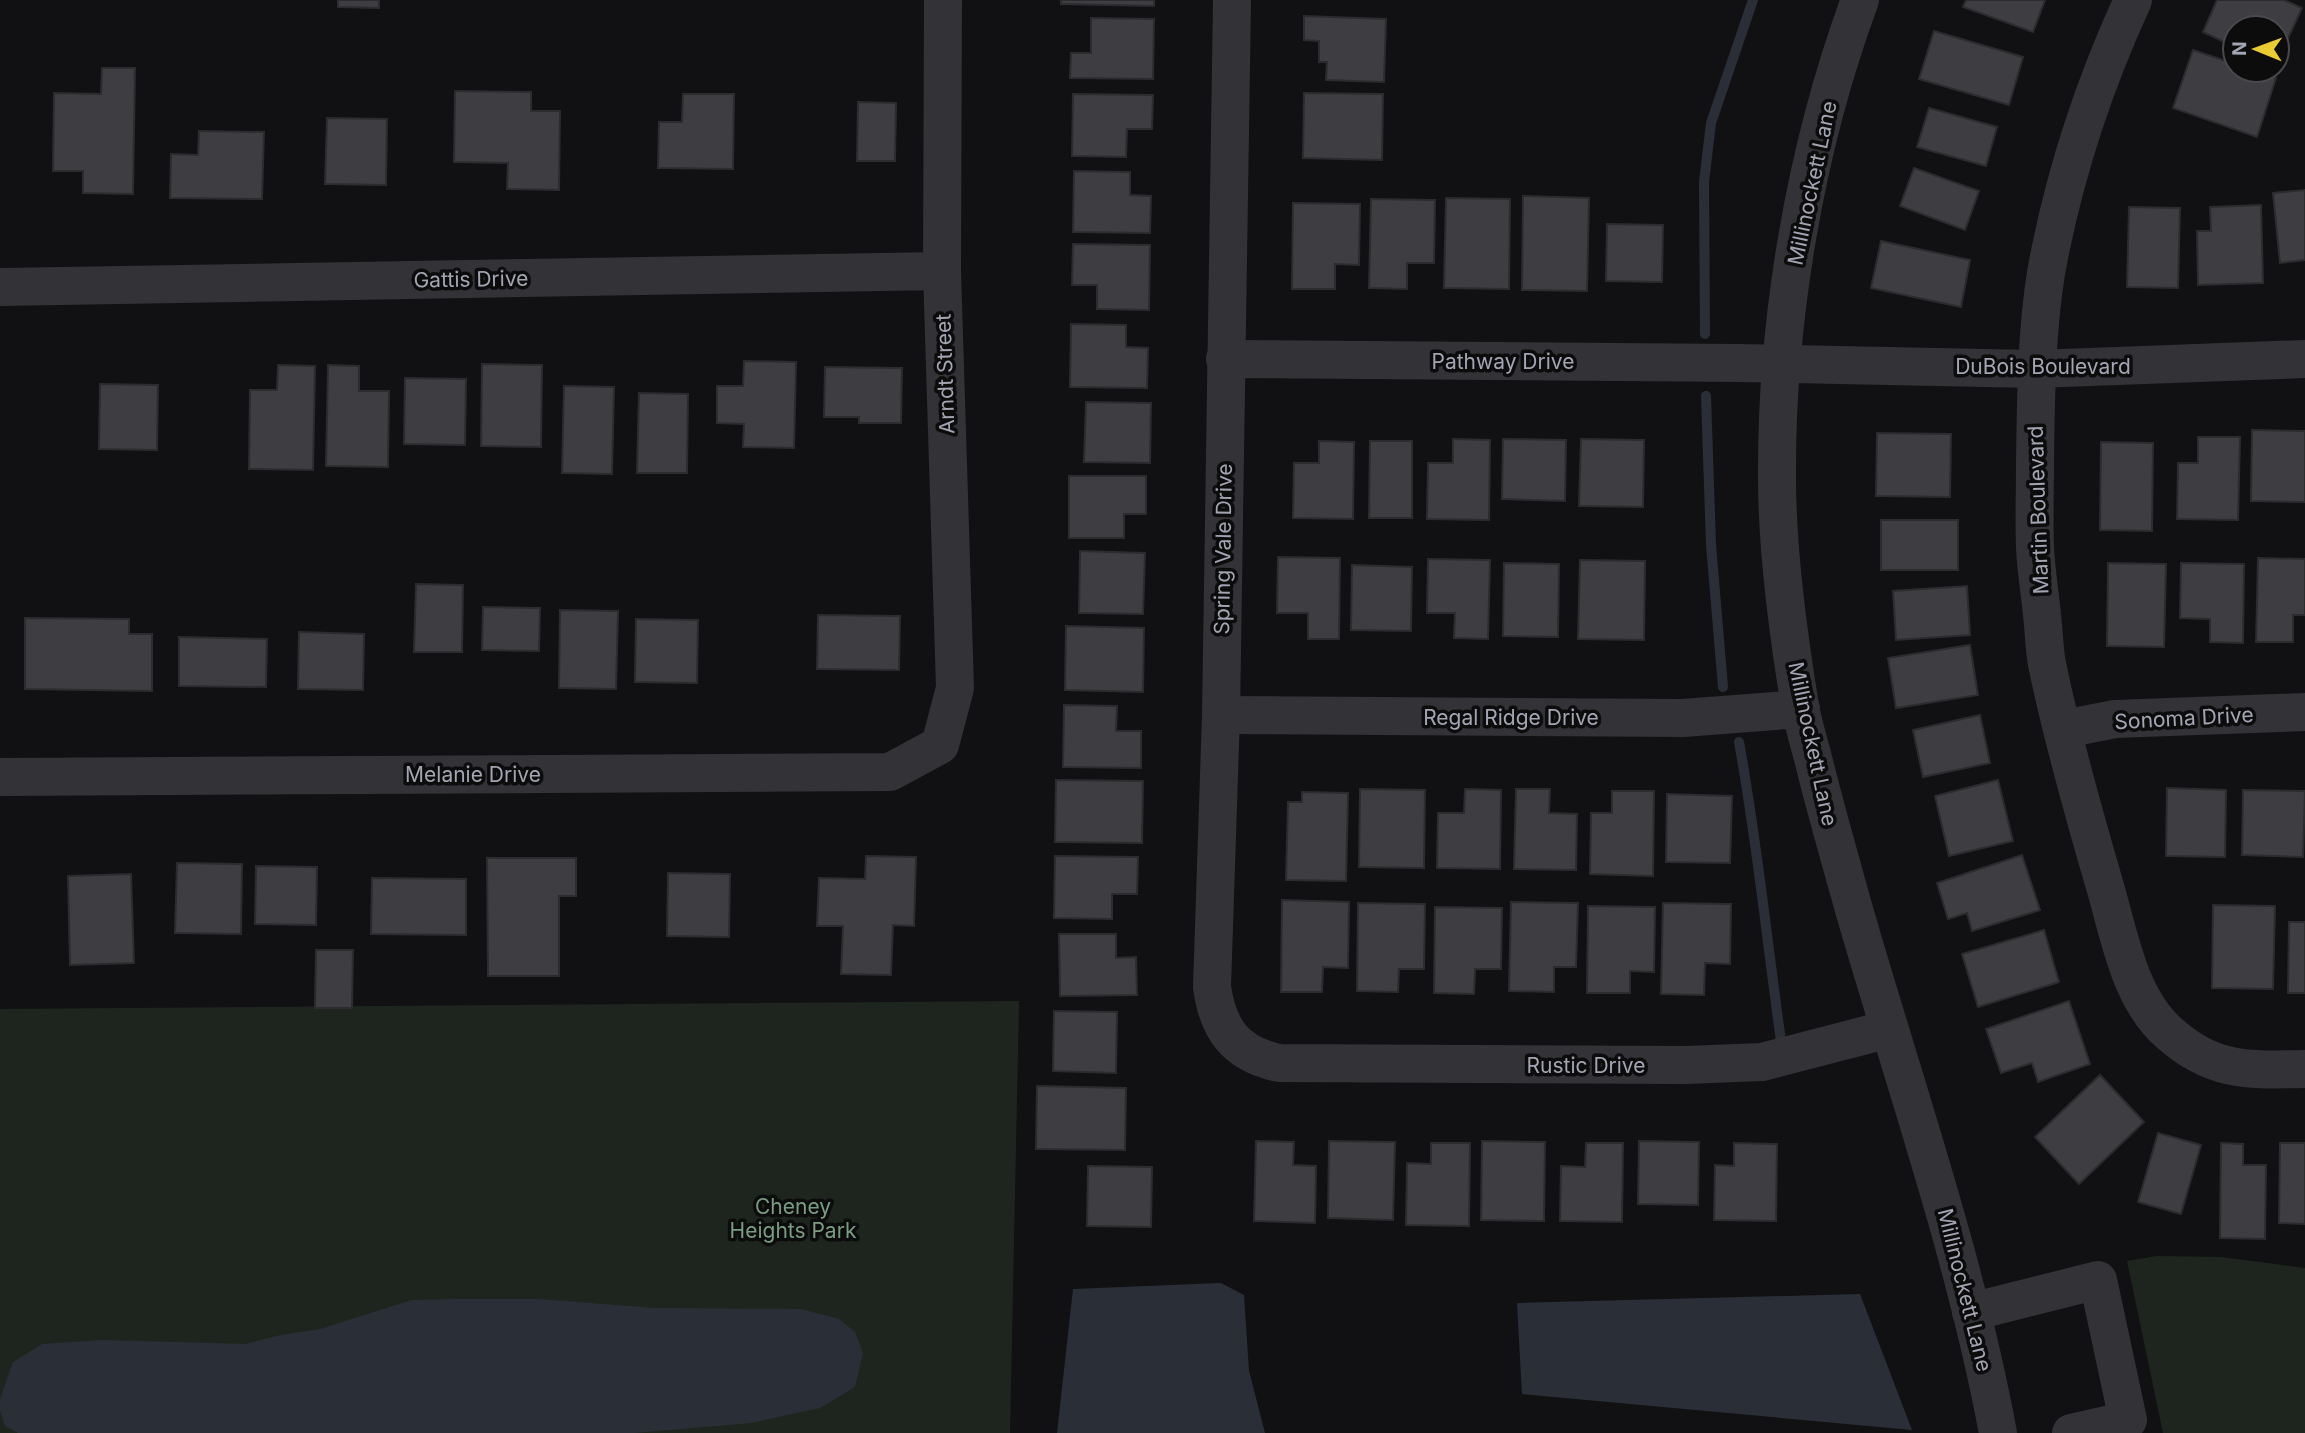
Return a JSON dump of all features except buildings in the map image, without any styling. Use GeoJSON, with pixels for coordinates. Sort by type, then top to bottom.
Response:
{"type":"FeatureCollection","features":[{"type":"Feature","properties":{"kind":"street","name":"Arndt Street"},"geometry":{"type":"LineString","coordinates":[[940,745],[954,688],[942,271],[943,0]]}},
{"type":"Feature","properties":{"kind":"street","name":"Spring Vale Drive"},"geometry":{"type":"LineString","coordinates":[[1232,0],[1220,715],[1212,987],[1214,1005],[1230,1038],[1244,1050],[1262,1059],[1279,1063]]}},
{"type":"Feature","properties":{"kind":"street","name":"Millinockett Lane"},"geometry":{"type":"LineString","coordinates":[[1860,0],[1826,108],[1799,224],[1782,364],[1777,479],[1784,590],[1801,709],[1832,834],[1946,1214],[1987,1374],[1998,1433]]}},
{"type":"Feature","properties":{"kind":"street","name":"Martin Boulevard"},"geometry":{"type":"LineString","coordinates":[[2133,0],[2101,75],[2060,204],[2046,276],[2036,369],[2035,549],[2047,662],[2081,801],[2128,964],[2141,997],[2153,1017],[2180,1043],[2223,1065],[2256,1070],[2305,1069]]}},
{"type":"Feature","properties":{"kind":"street","name":"Gattis Drive"},"geometry":{"type":"LineString","coordinates":[[0,287],[942,271]]}},
{"type":"Feature","properties":{"kind":"street","name":"Pathway Drive"},"geometry":{"type":"LineString","coordinates":[[1225,359],[1782,364]]}},
{"type":"Feature","properties":{"kind":"street","name":"DuBois Boulevard"},"geometry":{"type":"LineString","coordinates":[[1782,364],[2036,369],[2305,359]]}},
{"type":"Feature","properties":{"kind":"street","name":"Regal Ridge Drive"},"geometry":{"type":"LineString","coordinates":[[1220,715],[1683,718],[1801,709]]}},
{"type":"Feature","properties":{"kind":"street","name":"Sonoma Drive"},"geometry":{"type":"LineString","coordinates":[[2064,729],[2115,719],[2305,712]]}},
{"type":"Feature","properties":{"kind":"street","name":"Melanie Drive"},"geometry":{"type":"LineString","coordinates":[[0,777],[890,772],[940,745]]}},
{"type":"Feature","properties":{"kind":"street","name":"Rustic Drive"},"geometry":{"type":"LineString","coordinates":[[1279,1063],[1686,1065],[1762,1062],[1889,1029]]}},
{"type":"Feature","properties":{"kind":"street"},"geometry":{"type":"LineString","coordinates":[[1971,1312],[2098,1280],[2127,1420],[2071,1433]]}},
{"type":"Feature","properties":{"kind":"green space","name":"Cheney Heights Park"},"geometry":{"type":"Polygon","coordinates":[[[1019,1001],[1010,1433],[0,1433],[0,1009],[1019,1001]]]}},
{"type":"Feature","properties":{"kind":"green space"},"geometry":{"type":"Polygon","coordinates":[[[2157,1256],[2221,1257],[2305,1268],[2305,1433],[2163,1433],[2127,1261],[2157,1256]]]}},
{"type":"Feature","properties":{"kind":"shaded area"},"geometry":{"type":"Polygon","coordinates":[[[1221,1283],[1244,1295],[1249,1371],[1265,1433],[1057,1433],[1073,1289],[1221,1283]]]}},
{"type":"Feature","properties":{"kind":"shaded area"},"geometry":{"type":"Polygon","coordinates":[[[1860,1294],[1912,1430],[1522,1394],[1517,1303],[1860,1294]]]}},
{"type":"Feature","properties":{"kind":"shaded area"},"geometry":{"type":"Polygon","coordinates":[[[539,1299],[654,1308],[801,1309],[839,1319],[855,1332],[863,1353],[855,1387],[820,1408],[751,1423],[634,1433],[18,1433],[5,1426],[0,1410],[0,1399],[13,1362],[42,1344],[102,1340],[245,1344],[320,1329],[412,1300],[539,1299]]]}},
{"type":"Feature","properties":{"kind":"waterway"},"geometry":{"type":"LineString","coordinates":[[1705,334],[1704,182],[1711,123],[1753,0]]}},
{"type":"Feature","properties":{"kind":"waterway"},"geometry":{"type":"LineString","coordinates":[[1706,396],[1711,545],[1723,687]]}},
{"type":"Feature","properties":{"kind":"waterway"},"geometry":{"type":"LineString","coordinates":[[1739,742],[1757,854],[1781,1041]]}}]}
